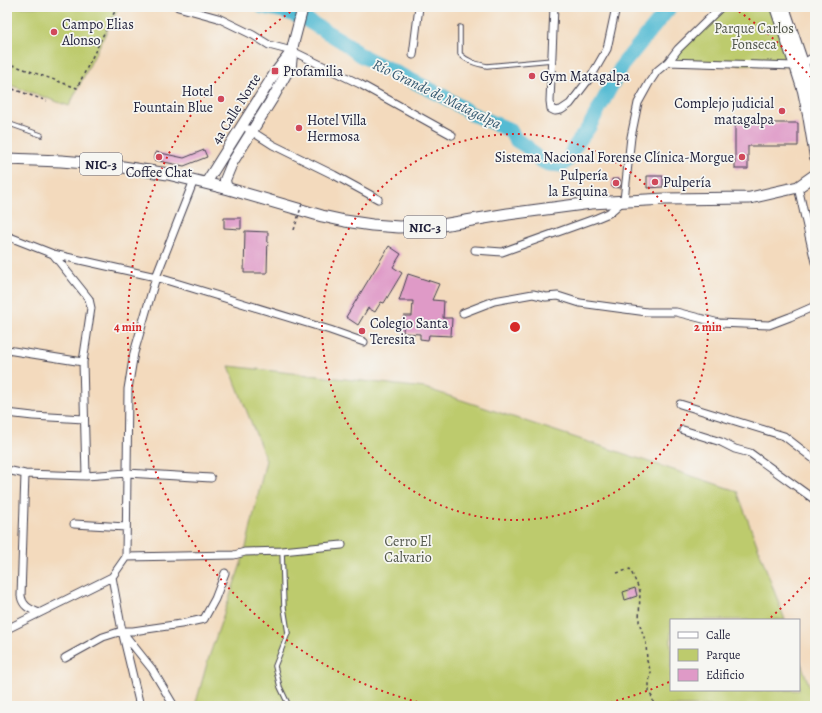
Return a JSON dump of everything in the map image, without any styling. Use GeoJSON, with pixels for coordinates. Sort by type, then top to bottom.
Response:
{"type":"FeatureCollection","features":[{"type":"Feature","properties":{"kind":"main road","name":"NIC-3"},"geometry":{"type":"LineString","coordinates":[[7,159],[110,165],[168,174],[229,189],[322,216],[365,224],[400,227],[442,225],[580,204],[624,200],[750,198],[798,187],[815,175]]}},
{"type":"Feature","properties":{"kind":"street"},"geometry":{"type":"LineString","coordinates":[[178,7],[218,18],[253,35],[269,45],[293,48],[452,135]]}},
{"type":"Feature","properties":{"kind":"street","name":"4a Calle Norte"},"geometry":{"type":"LineString","coordinates":[[229,189],[226,185],[226,175],[232,163],[253,131],[291,65],[293,48],[302,7]]}},
{"type":"Feature","properties":{"kind":"street"},"geometry":{"type":"LineString","coordinates":[[413,55],[419,7]]}},
{"type":"Feature","properties":{"kind":"street"},"geometry":{"type":"LineString","coordinates":[[554,7],[550,101],[551,109],[556,111],[561,110],[570,104],[592,75],[607,49],[616,7]]}},
{"type":"Feature","properties":{"kind":"street"},"geometry":{"type":"LineString","coordinates":[[475,250],[502,252],[517,248],[609,213],[624,200],[631,137],[638,103],[649,82],[657,71],[668,62],[678,49],[721,7]]}},
{"type":"Feature","properties":{"kind":"street"},"geometry":{"type":"LineString","coordinates":[[775,7],[800,65],[815,157]]}},
{"type":"Feature","properties":{"kind":"street"},"geometry":{"type":"LineString","coordinates":[[784,7],[815,119]]}},
{"type":"Feature","properties":{"kind":"street","name":"4a Calle Norte"},"geometry":{"type":"LineString","coordinates":[[206,183],[275,73],[293,48]]}},
{"type":"Feature","properties":{"kind":"street"},"geometry":{"type":"LineString","coordinates":[[668,62],[800,65],[815,56]]}},
{"type":"Feature","properties":{"kind":"street"},"geometry":{"type":"LineString","coordinates":[[242,127],[253,131],[273,145],[334,175],[378,199]]}},
{"type":"Feature","properties":{"kind":"street"},"geometry":{"type":"LineString","coordinates":[[7,629],[112,577],[126,557],[128,389],[134,353],[156,277],[194,180]]}},
{"type":"Feature","properties":{"kind":"street"},"geometry":{"type":"LineString","coordinates":[[798,187],[815,262]]}},
{"type":"Feature","properties":{"kind":"street"},"geometry":{"type":"LineString","coordinates":[[7,236],[53,254],[156,277],[330,330],[364,342]]}},
{"type":"Feature","properties":{"kind":"street"},"geometry":{"type":"LineString","coordinates":[[53,254],[89,299],[91,308],[83,362],[86,476]]}},
{"type":"Feature","properties":{"kind":"street"},"geometry":{"type":"LineString","coordinates":[[464,313],[494,301],[533,294],[546,297],[558,296],[580,303],[647,312],[676,312],[720,323],[769,325],[790,318],[815,306]]}},
{"type":"Feature","properties":{"kind":"street"},"geometry":{"type":"LineString","coordinates":[[7,350],[83,362]]}},
{"type":"Feature","properties":{"kind":"street"},"geometry":{"type":"LineString","coordinates":[[680,404],[784,436],[815,460]]}},
{"type":"Feature","properties":{"kind":"street"},"geometry":{"type":"LineString","coordinates":[[7,413],[84,419]]}},
{"type":"Feature","properties":{"kind":"street"},"geometry":{"type":"LineString","coordinates":[[683,430],[750,453],[815,500]]}},
{"type":"Feature","properties":{"kind":"street"},"geometry":{"type":"LineString","coordinates":[[7,470],[24,474],[86,476],[127,473],[211,478]]}},
{"type":"Feature","properties":{"kind":"street"},"geometry":{"type":"LineString","coordinates":[[24,474],[21,596],[22,602],[27,608],[39,613]]}},
{"type":"Feature","properties":{"kind":"street"},"geometry":{"type":"LineString","coordinates":[[74,524],[126,527]]}},
{"type":"Feature","properties":{"kind":"street"},"geometry":{"type":"LineString","coordinates":[[126,557],[234,555],[246,552],[282,551],[342,545]]}},
{"type":"Feature","properties":{"kind":"street"},"geometry":{"type":"LineString","coordinates":[[65,658],[103,637],[122,631],[133,631],[181,624],[204,619],[215,599],[225,573]]}},
{"type":"Feature","properties":{"kind":"street"},"geometry":{"type":"LineString","coordinates":[[112,577],[122,631],[140,706]]}},
{"type":"Feature","properties":{"kind":"street"},"geometry":{"type":"LineString","coordinates":[[122,631],[152,669],[174,706]]}},
{"type":"Feature","properties":{"kind":"lane"},"geometry":{"type":"LineString","coordinates":[[460,27],[460,54],[465,59],[477,64],[487,66],[552,60]]}},
{"type":"Feature","properties":{"kind":"lane"},"geometry":{"type":"LineString","coordinates":[[7,122],[41,135]]}},
{"type":"Feature","properties":{"kind":"lane"},"geometry":{"type":"LineString","coordinates":[[282,551],[284,608],[288,633],[275,666],[280,687],[288,706]]}},
{"type":"Feature","properties":{"kind":"path"},"geometry":{"type":"LineString","coordinates":[[7,63],[77,88],[117,7]]}},
{"type":"Feature","properties":{"kind":"path"},"geometry":{"type":"LineString","coordinates":[[7,87],[47,101]]}},
{"type":"Feature","properties":{"kind":"path"},"geometry":{"type":"LineString","coordinates":[[294,230],[302,204]]}},
{"type":"Feature","properties":{"kind":"path"},"geometry":{"type":"LineString","coordinates":[[617,573],[630,569],[640,591],[639,622],[646,643],[647,661],[651,672],[649,693],[653,698],[653,706]]}},
{"type":"Feature","properties":{"kind":"green space","name":"Campo Elias Alonso"},"geometry":{"type":"Polygon","coordinates":[[[7,7],[119,7],[69,106],[7,84],[7,7]]]}},
{"type":"Feature","properties":{"kind":"green space","name":"Parque Carlos Fonseca"},"geometry":{"type":"Polygon","coordinates":[[[722,7],[775,7],[795,66],[668,62],[722,7]]]}},
{"type":"Feature","properties":{"kind":"green space","name":"Cerro El Calvario"},"geometry":{"type":"Polygon","coordinates":[[[229,366],[425,388],[737,491],[785,619],[670,619],[670,691],[800,691],[800,661],[815,701],[815,706],[195,706],[208,660],[245,552],[266,460],[229,366]]]}},
{"type":"Feature","properties":{"kind":"building","name":"Sistema Nacional Forense Clínica-Morgue"},"geometry":{"type":"Polygon","coordinates":[[[735,123],[798,123],[798,146],[748,146],[748,169],[735,169],[735,123]]]}},
{"type":"Feature","properties":{"kind":"building"},"geometry":{"type":"Polygon","coordinates":[[[204,150],[207,157],[184,166],[154,160],[156,152],[184,158],[204,150]]]}},
{"type":"Feature","properties":{"kind":"building","name":"Pulpería"},"geometry":{"type":"Polygon","coordinates":[[[647,176],[663,176],[663,187],[647,188],[647,176]]]}},
{"type":"Feature","properties":{"kind":"building","name":"Pulpería la Esquina"},"geometry":{"type":"Polygon","coordinates":[[[612,179],[620,179],[620,188],[612,187],[612,179]]]}},
{"type":"Feature","properties":{"kind":"building"},"geometry":{"type":"Polygon","coordinates":[[[224,218],[241,218],[241,229],[224,228],[224,218]]]}},
{"type":"Feature","properties":{"kind":"building"},"geometry":{"type":"Polygon","coordinates":[[[245,231],[268,232],[267,273],[244,273],[245,231]]]}},
{"type":"Feature","properties":{"kind":"building"},"geometry":{"type":"Polygon","coordinates":[[[389,246],[401,254],[393,267],[402,273],[384,303],[381,302],[375,312],[368,308],[358,325],[346,317],[389,246]]]}},
{"type":"Feature","properties":{"kind":"building"},"geometry":{"type":"Polygon","coordinates":[[[408,274],[439,284],[432,300],[444,301],[443,318],[452,318],[451,336],[429,335],[428,340],[420,339],[420,334],[403,333],[404,316],[412,316],[413,301],[399,301],[408,274]]]}},
{"type":"Feature","properties":{"kind":"building"},"geometry":{"type":"Polygon","coordinates":[[[635,588],[637,596],[625,600],[623,592],[635,588]]]}},
{"type":"Feature","properties":{"kind":"waterway","name":"Río Grande de Matagalpa"},"geometry":{"type":"LineString","coordinates":[[262,7],[283,11],[303,18],[342,41],[360,55],[443,96],[472,114],[510,130],[516,140],[526,146],[538,159],[548,164],[562,165],[569,159],[573,149],[589,127],[623,64],[670,7]]}},
{"type":"Feature","properties":{"kind":"place","name":"Campo Elias Alonso"},"geometry":{"type":"Point","coordinates":[54,32]}},
{"type":"Feature","properties":{"kind":"place","name":"Profamilia"},"geometry":{"type":"Point","coordinates":[275,71]}},
{"type":"Feature","properties":{"kind":"place","name":"Gym Matagalpa"},"geometry":{"type":"Point","coordinates":[532,76]}},
{"type":"Feature","properties":{"kind":"place","name":"Hotel Fountain Blue"},"geometry":{"type":"Point","coordinates":[221,99]}},
{"type":"Feature","properties":{"kind":"place","name":"Complejo judicial matagalpa"},"geometry":{"type":"Point","coordinates":[782,111]}},
{"type":"Feature","properties":{"kind":"place","name":"Hotel Villa Hermosa"},"geometry":{"type":"Point","coordinates":[299,128]}},
{"type":"Feature","properties":{"kind":"place","name":"Coffee Chat"},"geometry":{"type":"Point","coordinates":[159,157]}},
{"type":"Feature","properties":{"kind":"place","name":"Sistema Nacional Forense Clínica-Morgue"},"geometry":{"type":"Point","coordinates":[742,157]}},
{"type":"Feature","properties":{"kind":"place","name":"Pulpería"},"geometry":{"type":"Point","coordinates":[655,182]}},
{"type":"Feature","properties":{"kind":"place","name":"Pulpería la Esquina"},"geometry":{"type":"Point","coordinates":[616,183]}},
{"type":"Feature","properties":{"kind":"place","name":"Colegio Santa Teresita"},"geometry":{"type":"Point","coordinates":[362,331]}}]}
